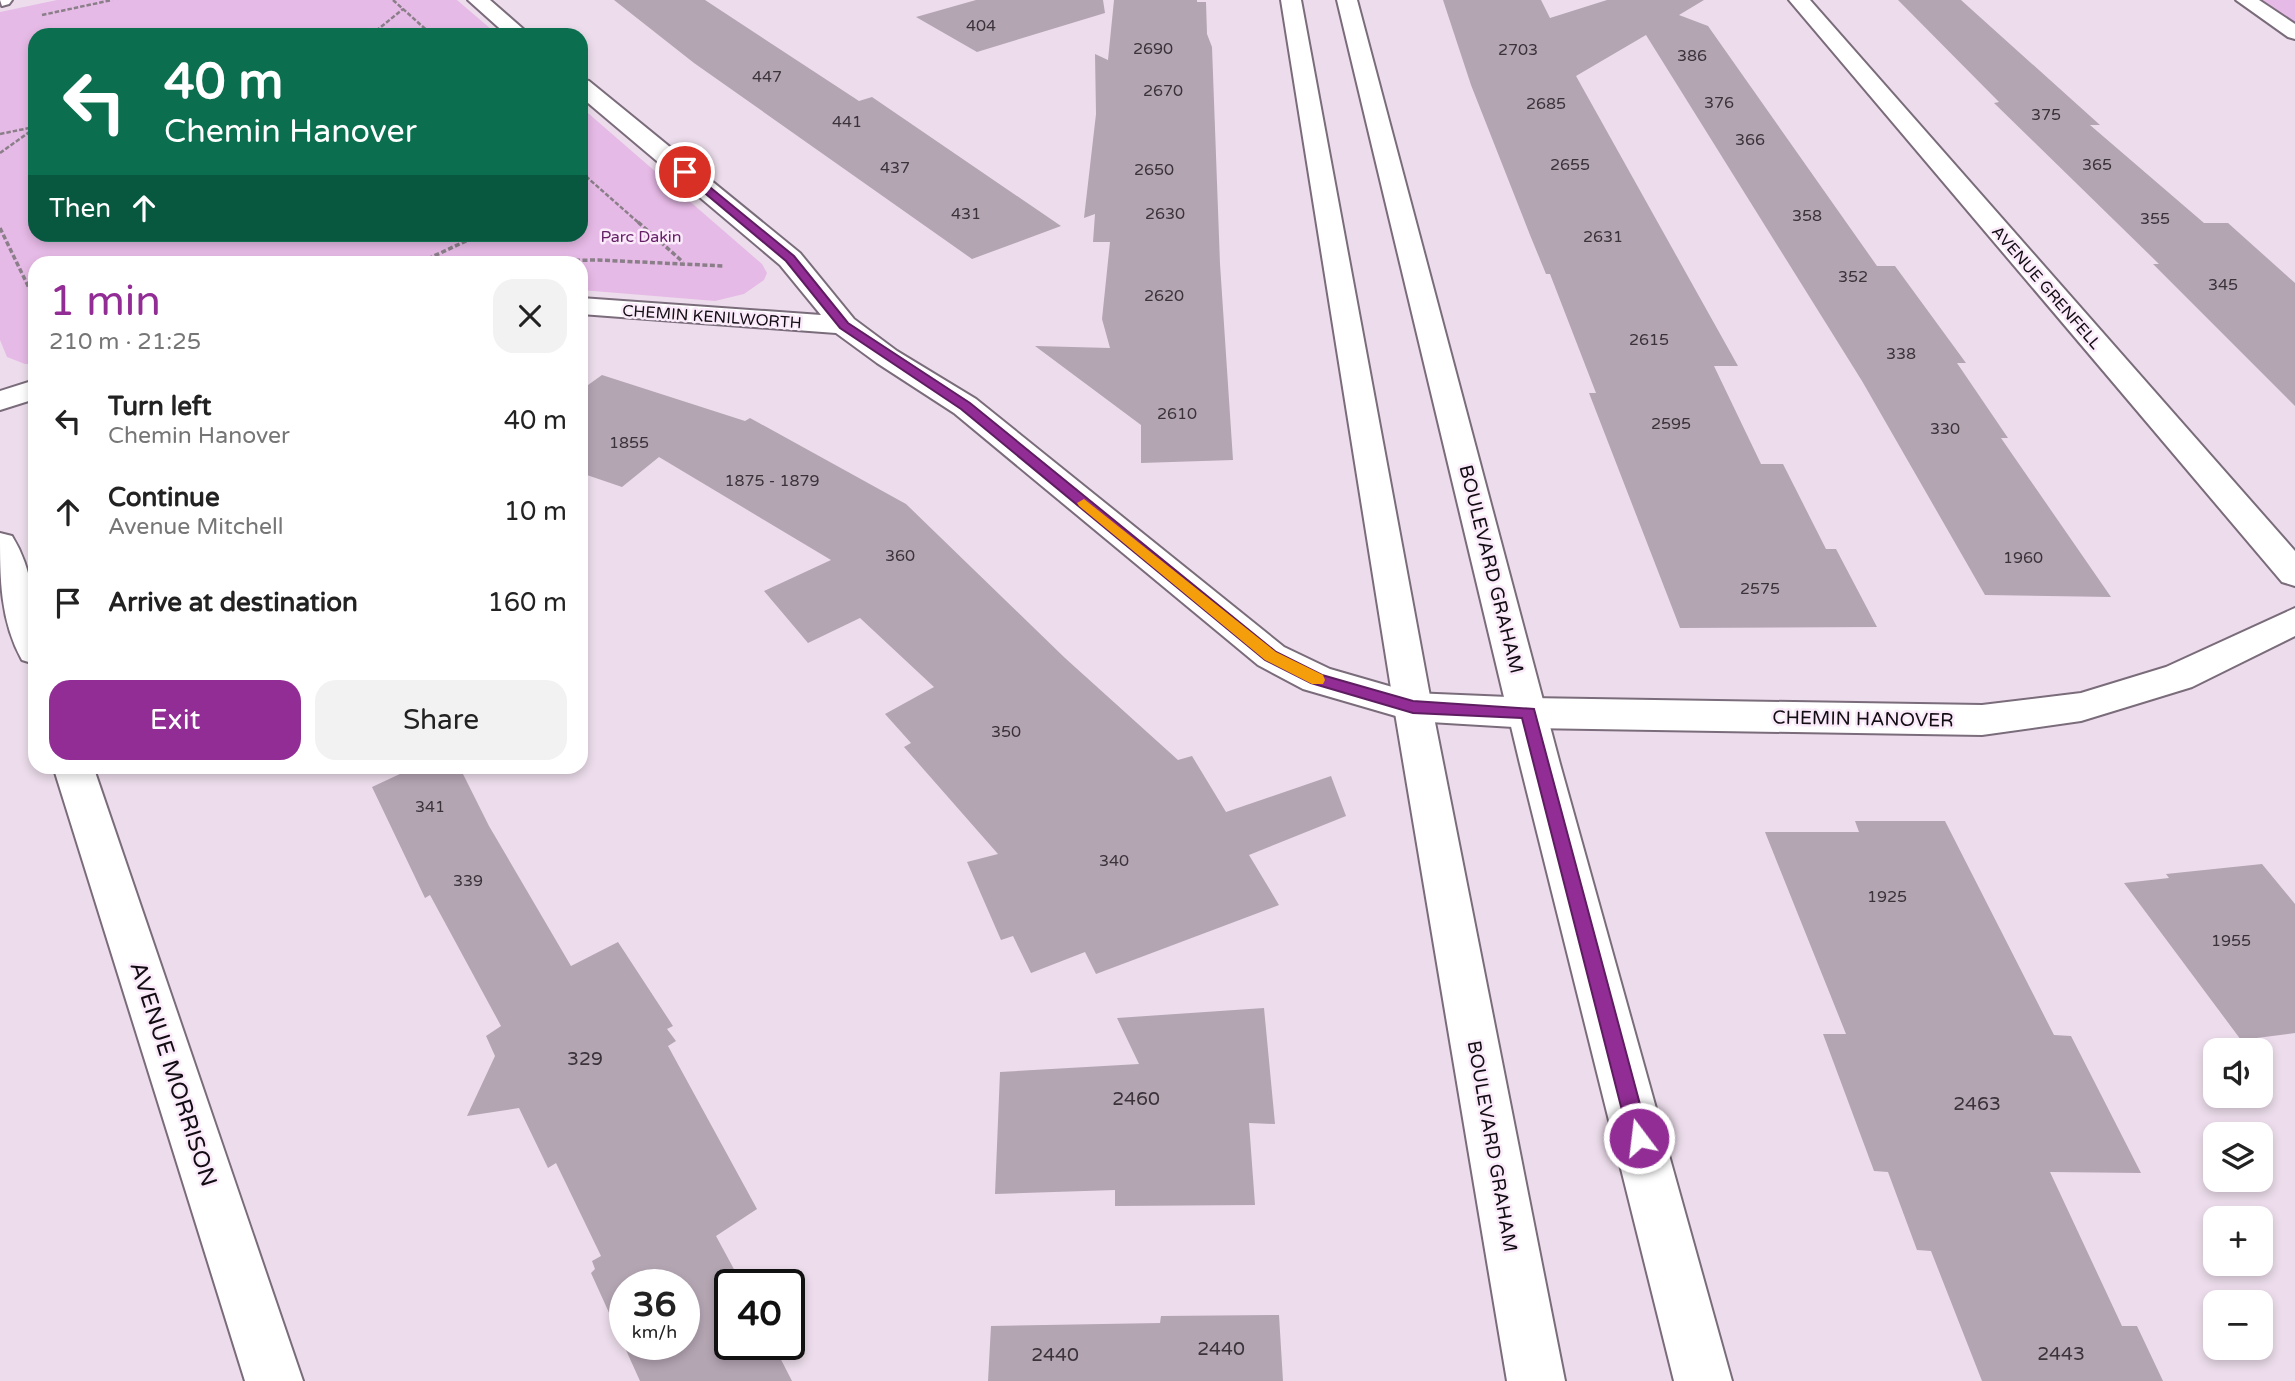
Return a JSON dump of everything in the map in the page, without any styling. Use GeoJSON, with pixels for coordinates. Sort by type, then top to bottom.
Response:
{"type":"FeatureCollection","features":[{"type":"Feature","properties":{"kind":"street"},"geometry":{"type":"LineString","coordinates":[[478,0],[512,28]]}},
{"type":"Feature","properties":{"kind":"street","name":"BOULEVARD GRAHAM"},"geometry":{"type":"LineString","coordinates":[[1290,0],[1413,707],[1536,1381]]}},
{"type":"Feature","properties":{"kind":"street","name":"BOULEVARD GRAHAM"},"geometry":{"type":"LineString","coordinates":[[1348,0],[1529,713],[1703,1381]]}},
{"type":"Feature","properties":{"kind":"street","name":"AVENUE GRENFELL"},"geometry":{"type":"LineString","coordinates":[[1799,0],[2295,574]]}},
{"type":"Feature","properties":{"kind":"street"},"geometry":{"type":"LineString","coordinates":[[2246,0],[2295,33]]}},
{"type":"Feature","properties":{"kind":"street"},"geometry":{"type":"LineString","coordinates":[[588,92],[790,259],[844,325]]}},
{"type":"Feature","properties":{"kind":"street","name":"CHEMIN KENILWORTH"},"geometry":{"type":"LineString","coordinates":[[588,307],[844,325]]}},
{"type":"Feature","properties":{"kind":"street","name":"CHEMIN HANOVER"},"geometry":{"type":"LineString","coordinates":[[844,325],[965,406],[1271,656],[1317,679],[1413,707],[1529,713],[1982,720],[2081,707],[2179,677],[2295,621]]}},
{"type":"Feature","properties":{"kind":"street"},"geometry":{"type":"LineString","coordinates":[[0,401],[28,391]]}},
{"type":"Feature","properties":{"kind":"street"},"geometry":{"type":"LineString","coordinates":[[0,544],[28,630]]}},
{"type":"Feature","properties":{"kind":"street","name":"AVENUE MORRISON"},"geometry":{"type":"LineString","coordinates":[[76,774],[274,1381]]}},
{"type":"Feature","properties":{"kind":"path"},"geometry":{"type":"LineString","coordinates":[[37,16],[112,0]]}},
{"type":"Feature","properties":{"kind":"path"},"geometry":{"type":"LineString","coordinates":[[393,0],[424,28]]}},
{"type":"Feature","properties":{"kind":"path"},"geometry":{"type":"LineString","coordinates":[[379,28],[402,9]]}},
{"type":"Feature","properties":{"kind":"path"},"geometry":{"type":"LineString","coordinates":[[0,134],[28,128]]}},
{"type":"Feature","properties":{"kind":"path"},"geometry":{"type":"LineString","coordinates":[[0,153],[28,132]]}},
{"type":"Feature","properties":{"kind":"path"},"geometry":{"type":"LineString","coordinates":[[588,178],[684,263],[588,261]]}},
{"type":"Feature","properties":{"kind":"path"},"geometry":{"type":"LineString","coordinates":[[0,228],[28,286]]}},
{"type":"Feature","properties":{"kind":"path"},"geometry":{"type":"LineString","coordinates":[[434,256],[464,242]]}},
{"type":"Feature","properties":{"kind":"green space","name":"Parc Dakin"},"geometry":{"type":"Polygon","coordinates":[[[57,0],[457,0],[490,28],[28,28],[28,242],[588,242],[588,113],[762,264],[767,273],[764,280],[744,294],[715,301],[588,291],[588,256],[28,256],[28,364],[25,364],[7,357],[0,340],[0,12],[57,0]]]}},
{"type":"Feature","properties":{"kind":"green space"},"geometry":{"type":"Polygon","coordinates":[[[2246,0],[2295,0],[2295,33],[2246,0]]]}},
{"type":"Feature","properties":{"kind":"building"},"geometry":{"type":"Polygon","coordinates":[[[614,0],[705,0],[859,101],[872,97],[1061,226],[972,259],[694,63],[614,0]]]}},
{"type":"Feature","properties":{"kind":"building"},"geometry":{"type":"Polygon","coordinates":[[[976,0],[1103,0],[1105,13],[977,52],[916,17],[976,0]]]}},
{"type":"Feature","properties":{"kind":"building"},"geometry":{"type":"Polygon","coordinates":[[[1114,0],[1206,2],[1207,34],[1212,47],[1220,264],[1233,460],[1141,463],[1141,425],[1035,346],[1110,348],[1102,319],[1110,242],[1093,242],[1095,214],[1084,218],[1096,114],[1095,54],[1108,60],[1114,0]]]}},
{"type":"Feature","properties":{"kind":"building"},"geometry":{"type":"Polygon","coordinates":[[[1443,0],[1541,0],[1550,18],[1607,0],[1704,0],[1679,15],[1708,26],[1877,266],[1895,266],[1966,363],[1957,363],[2008,438],[2001,438],[2111,597],[1985,595],[1862,381],[1646,35],[1576,76],[1738,366],[1714,366],[1761,464],[1783,464],[1826,549],[1836,549],[1877,627],[1680,628],[1589,393],[1596,393],[1550,274],[1546,274],[1471,85],[1443,0]]]}},
{"type":"Feature","properties":{"kind":"building"},"geometry":{"type":"Polygon","coordinates":[[[1898,0],[1961,0],[2100,125],[2090,125],[2204,223],[2228,223],[2295,283],[2295,406],[2153,264],[2159,264],[1994,103],[1999,102],[1898,0]]]}},
{"type":"Feature","properties":{"kind":"building"},"geometry":{"type":"Polygon","coordinates":[[[602,375],[745,421],[750,418],[906,504],[1065,658],[1178,760],[1192,756],[1226,812],[1331,776],[1346,816],[1249,855],[1279,905],[1096,974],[1085,952],[1031,973],[1013,936],[1001,940],[967,862],[998,854],[904,747],[911,743],[885,714],[934,687],[860,618],[808,643],[764,591],[831,560],[659,457],[622,487],[588,475],[588,385],[602,375]]]}},
{"type":"Feature","properties":{"kind":"building"},"geometry":{"type":"Polygon","coordinates":[[[400,774],[463,774],[489,826],[571,966],[618,942],[673,1026],[667,1029],[676,1041],[668,1046],[757,1209],[716,1236],[734,1269],[714,1269],[714,1360],[781,1360],[792,1381],[640,1381],[630,1360],[700,1360],[700,1269],[609,1269],[609,1313],[591,1273],[595,1269],[592,1261],[601,1256],[556,1163],[548,1168],[519,1108],[467,1116],[495,1056],[486,1036],[501,1026],[430,895],[425,898],[372,787],[400,774]]]}},
{"type":"Feature","properties":{"kind":"building"},"geometry":{"type":"Polygon","coordinates":[[[1855,821],[1945,821],[2054,1035],[2071,1036],[2141,1173],[2050,1172],[2122,1326],[2137,1326],[2163,1381],[1982,1381],[1931,1251],[1917,1250],[1888,1172],[1874,1171],[1823,1034],[1846,1034],[1765,832],[1859,832],[1855,821]]]}},
{"type":"Feature","properties":{"kind":"building"},"geometry":{"type":"Polygon","coordinates":[[[2262,864],[2295,904],[2295,1033],[2240,1038],[2124,883],[2169,878],[2166,874],[2262,864]]]}},
{"type":"Feature","properties":{"kind":"building"},"geometry":{"type":"Polygon","coordinates":[[[1264,1008],[1275,1124],[1249,1123],[1255,1205],[1115,1206],[1115,1190],[995,1194],[1000,1072],[1139,1064],[1117,1018],[1264,1008]]]}},
{"type":"Feature","properties":{"kind":"building"},"geometry":{"type":"Polygon","coordinates":[[[1279,1315],[1283,1381],[988,1381],[991,1326],[1160,1323],[1161,1316],[1279,1315]]]}},
{"type":"Feature","properties":{"kind":"slow traffic"},"geometry":{"type":"LineString","coordinates":[[1084,503],[1271,656],[1318,680]]}},
{"type":"Feature","properties":{"kind":"route"},"geometry":{"type":"LineString","coordinates":[[685,172],[790,259],[844,325],[887,357],[965,406],[1271,656],[1317,679],[1413,707],[1529,713],[1540,764],[1639,1138]]}}]}
